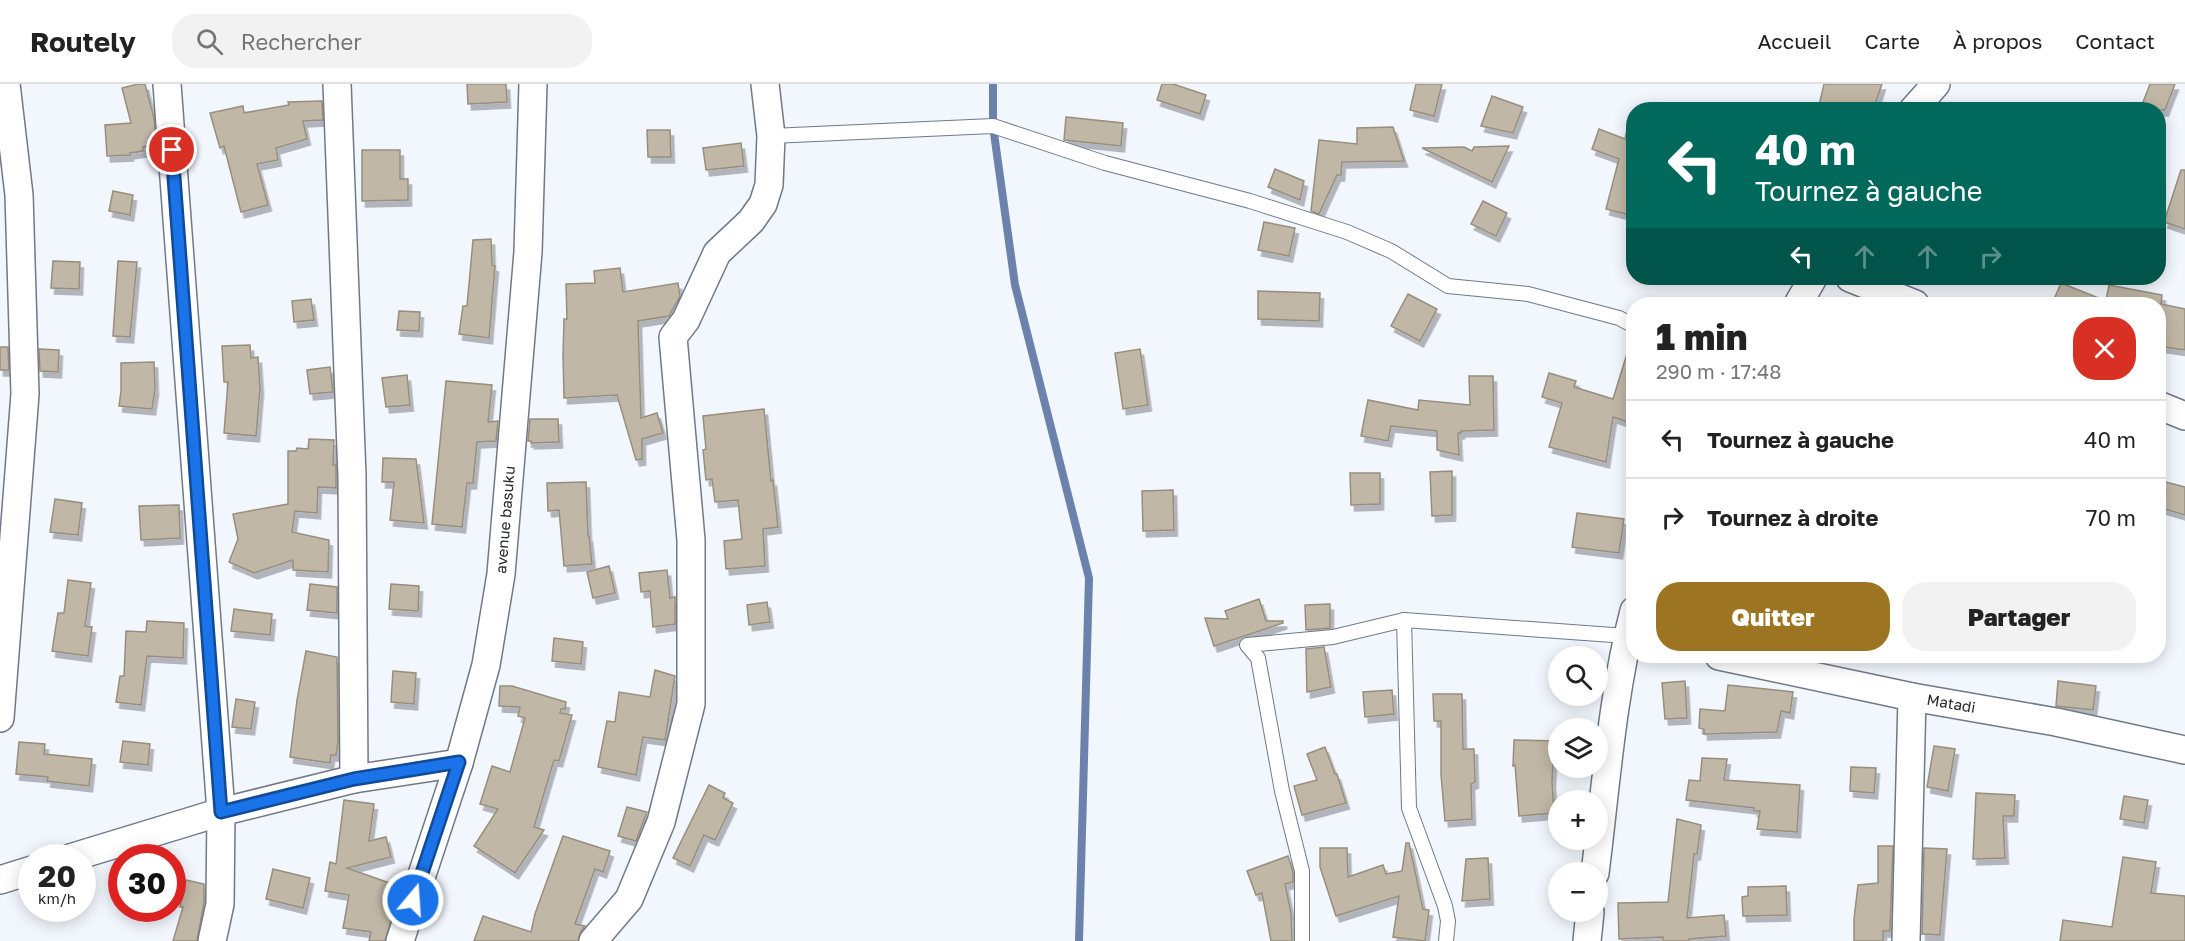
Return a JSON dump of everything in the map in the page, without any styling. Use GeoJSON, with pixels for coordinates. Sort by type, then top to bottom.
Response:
{"type":"FeatureCollection","features":[{"type":"Feature","properties":{"kind":"street"},"geometry":{"type":"LineString","coordinates":[[0,718],[25,394],[19,195],[6,84]]}},
{"type":"Feature","properties":{"kind":"street"},"geometry":{"type":"LineString","coordinates":[[167,84],[221,812],[220,904],[212,941]]}},
{"type":"Feature","properties":{"kind":"street"},"geometry":{"type":"LineString","coordinates":[[337,84],[352,476],[354,779]]}},
{"type":"Feature","properties":{"kind":"street","name":"avenue basuku"},"geometry":{"type":"LineString","coordinates":[[400,941],[459,762],[486,665],[501,574],[528,252],[533,84]]}},
{"type":"Feature","properties":{"kind":"street"},"geometry":{"type":"LineString","coordinates":[[593,941],[629,899],[661,822],[690,704],[691,540],[673,337],[686,320],[717,253],[751,221],[763,204],[769,185],[771,136],[765,84]]}},
{"type":"Feature","properties":{"kind":"street"},"geometry":{"type":"LineString","coordinates":[[1920,102],[1936,84]]}},
{"type":"Feature","properties":{"kind":"street"},"geometry":{"type":"LineString","coordinates":[[1868,285],[1898,297]]}},
{"type":"Feature","properties":{"kind":"street"},"geometry":{"type":"LineString","coordinates":[[2166,408],[2185,416]]}},
{"type":"Feature","properties":{"kind":"street"},"geometry":{"type":"LineString","coordinates":[[1597,862],[1626,662]]}},
{"type":"Feature","properties":{"kind":"street","name":"Matadi"},"geometry":{"type":"LineString","coordinates":[[1752,663],[1912,697],[2056,722],[2185,750]]}},
{"type":"Feature","properties":{"kind":"street"},"geometry":{"type":"LineString","coordinates":[[1906,941],[1912,697]]}},
{"type":"Feature","properties":{"kind":"street"},"geometry":{"type":"LineString","coordinates":[[96,850],[221,812],[354,779],[459,762]]}},
{"type":"Feature","properties":{"kind":"street"},"geometry":{"type":"LineString","coordinates":[[0,880],[18,874]]}},
{"type":"Feature","properties":{"kind":"street"},"geometry":{"type":"LineString","coordinates":[[1587,941],[1589,922]]}},
{"type":"Feature","properties":{"kind":"lane"},"geometry":{"type":"LineString","coordinates":[[771,136],[993,126],[1105,163],[1250,201],[1347,232],[1391,252],[1448,286],[1528,294],[1626,322]]}},
{"type":"Feature","properties":{"kind":"lane"},"geometry":{"type":"LineString","coordinates":[[1404,620],[1409,808],[1445,906],[1448,921],[1446,941]]}},
{"type":"Feature","properties":{"kind":"lane"},"geometry":{"type":"LineString","coordinates":[[1302,941],[1302,872],[1281,791],[1258,658],[1247,645],[1333,637],[1404,620],[1626,628]]}},
{"type":"Feature","properties":{"kind":"building"},"geometry":{"type":"Polygon","coordinates":[[[145,84],[154,118],[156,145],[143,147],[143,151],[130,153],[130,155],[107,156],[105,125],[131,123],[122,88],[145,84]]]}},
{"type":"Feature","properties":{"kind":"building"},"geometry":{"type":"Polygon","coordinates":[[[467,84],[506,84],[507,102],[468,104],[467,84]]]}},
{"type":"Feature","properties":{"kind":"building"},"geometry":{"type":"Polygon","coordinates":[[[1162,84],[1173,84],[1206,95],[1200,114],[1157,100],[1162,84]]]}},
{"type":"Feature","properties":{"kind":"building"},"geometry":{"type":"Polygon","coordinates":[[[1416,84],[1442,84],[1434,116],[1410,110],[1416,84]]]}},
{"type":"Feature","properties":{"kind":"building"},"geometry":{"type":"Polygon","coordinates":[[[1824,84],[1882,84],[1876,102],[1820,102],[1824,84]]]}},
{"type":"Feature","properties":{"kind":"building"},"geometry":{"type":"Polygon","coordinates":[[[2150,84],[2175,84],[2166,107],[2166,102],[2143,102],[2150,84]]]}},
{"type":"Feature","properties":{"kind":"building"},"geometry":{"type":"Polygon","coordinates":[[[1492,96],[1523,107],[1513,133],[1481,126],[1492,96]]]}},
{"type":"Feature","properties":{"kind":"building"},"geometry":{"type":"Polygon","coordinates":[[[322,101],[323,120],[303,121],[307,139],[276,148],[278,160],[257,164],[268,205],[241,212],[224,146],[220,148],[210,113],[243,106],[244,113],[289,105],[288,102],[322,101]]]}},
{"type":"Feature","properties":{"kind":"building"},"geometry":{"type":"Polygon","coordinates":[[[1066,117],[1123,123],[1121,146],[1064,140],[1066,117]]]}},
{"type":"Feature","properties":{"kind":"building"},"geometry":{"type":"Polygon","coordinates":[[[1393,127],[1404,161],[1342,162],[1341,175],[1337,175],[1319,214],[1311,211],[1319,140],[1357,144],[1357,128],[1393,127]]]}},
{"type":"Feature","properties":{"kind":"building"},"geometry":{"type":"Polygon","coordinates":[[[1599,129],[1625,139],[1626,134],[1626,214],[1606,209],[1619,159],[1592,149],[1599,129]]]}},
{"type":"Feature","properties":{"kind":"building"},"geometry":{"type":"Polygon","coordinates":[[[647,130],[670,130],[671,157],[648,157],[647,130]]]}},
{"type":"Feature","properties":{"kind":"building"},"geometry":{"type":"Polygon","coordinates":[[[741,143],[744,166],[706,170],[703,148],[741,143]]]}},
{"type":"Feature","properties":{"kind":"building"},"geometry":{"type":"Polygon","coordinates":[[[1509,146],[1492,182],[1422,148],[1464,147],[1472,151],[1474,147],[1509,146]]]}},
{"type":"Feature","properties":{"kind":"building"},"geometry":{"type":"Polygon","coordinates":[[[362,150],[400,150],[400,179],[408,179],[408,200],[362,201],[362,150]]]}},
{"type":"Feature","properties":{"kind":"building"},"geometry":{"type":"Polygon","coordinates":[[[1275,169],[1304,181],[1300,200],[1268,187],[1275,169]]]}},
{"type":"Feature","properties":{"kind":"building"},"geometry":{"type":"Polygon","coordinates":[[[2181,170],[2185,170],[2185,229],[2166,223],[2166,216],[2181,170]]]}},
{"type":"Feature","properties":{"kind":"building"},"geometry":{"type":"Polygon","coordinates":[[[113,191],[133,195],[130,215],[109,211],[113,191]]]}},
{"type":"Feature","properties":{"kind":"building"},"geometry":{"type":"Polygon","coordinates":[[[1483,201],[1507,213],[1496,236],[1471,224],[1483,201]]]}},
{"type":"Feature","properties":{"kind":"building"},"geometry":{"type":"Polygon","coordinates":[[[1264,222],[1295,228],[1289,256],[1258,250],[1264,222]]]}},
{"type":"Feature","properties":{"kind":"building"},"geometry":{"type":"Polygon","coordinates":[[[491,239],[492,265],[495,266],[489,338],[459,334],[463,306],[467,306],[473,240],[491,239]]]}},
{"type":"Feature","properties":{"kind":"building"},"geometry":{"type":"Polygon","coordinates":[[[53,261],[80,262],[79,289],[51,288],[53,261]]]}},
{"type":"Feature","properties":{"kind":"building"},"geometry":{"type":"Polygon","coordinates":[[[118,261],[137,262],[130,337],[113,336],[118,261]]]}},
{"type":"Feature","properties":{"kind":"building"},"geometry":{"type":"Polygon","coordinates":[[[620,268],[623,292],[678,283],[680,296],[669,316],[638,321],[641,418],[657,413],[663,433],[642,439],[642,459],[636,460],[617,395],[564,398],[566,284],[595,283],[594,271],[620,268]]]}},
{"type":"Feature","properties":{"kind":"building"},"geometry":{"type":"Polygon","coordinates":[[[2060,285],[2066,285],[2096,297],[2055,297],[2060,285]]]}},
{"type":"Feature","properties":{"kind":"building"},"geometry":{"type":"Polygon","coordinates":[[[2109,285],[2162,295],[2162,297],[2107,297],[2109,285]]]}},
{"type":"Feature","properties":{"kind":"building"},"geometry":{"type":"Polygon","coordinates":[[[1258,291],[1320,293],[1319,321],[1258,319],[1258,291]]]}},
{"type":"Feature","properties":{"kind":"building"},"geometry":{"type":"Polygon","coordinates":[[[1408,294],[1437,309],[1420,341],[1391,326],[1408,294]]]}},
{"type":"Feature","properties":{"kind":"building"},"geometry":{"type":"Polygon","coordinates":[[[311,299],[314,320],[294,322],[292,301],[311,299]]]}},
{"type":"Feature","properties":{"kind":"building"},"geometry":{"type":"Polygon","coordinates":[[[2166,305],[2185,309],[2185,350],[2166,347],[2166,305]]]}},
{"type":"Feature","properties":{"kind":"building"},"geometry":{"type":"Polygon","coordinates":[[[399,311],[420,312],[419,331],[397,330],[399,311]]]}},
{"type":"Feature","properties":{"kind":"building"},"geometry":{"type":"Polygon","coordinates":[[[250,345],[251,358],[258,357],[260,389],[256,436],[224,433],[228,382],[224,382],[222,346],[250,345]]]}},
{"type":"Feature","properties":{"kind":"building"},"geometry":{"type":"Polygon","coordinates":[[[0,347],[8,347],[9,370],[0,370],[0,347]]]}},
{"type":"Feature","properties":{"kind":"building"},"geometry":{"type":"Polygon","coordinates":[[[39,349],[59,350],[58,372],[40,371],[39,349]]]}},
{"type":"Feature","properties":{"kind":"building"},"geometry":{"type":"Polygon","coordinates":[[[1140,349],[1148,405],[1123,409],[1115,353],[1140,349]]]}},
{"type":"Feature","properties":{"kind":"building"},"geometry":{"type":"Polygon","coordinates":[[[1626,357],[1626,421],[1613,417],[1606,462],[1549,447],[1562,403],[1542,397],[1549,373],[1576,381],[1574,387],[1613,399],[1626,357]]]}},
{"type":"Feature","properties":{"kind":"building"},"geometry":{"type":"Polygon","coordinates":[[[154,362],[155,389],[152,409],[119,406],[121,363],[154,362]]]}},
{"type":"Feature","properties":{"kind":"building"},"geometry":{"type":"Polygon","coordinates":[[[330,367],[333,392],[310,394],[307,370],[330,367]]]}},
{"type":"Feature","properties":{"kind":"building"},"geometry":{"type":"Polygon","coordinates":[[[407,375],[410,405],[386,407],[382,378],[407,375]]]}},
{"type":"Feature","properties":{"kind":"building"},"geometry":{"type":"Polygon","coordinates":[[[1469,376],[1493,376],[1494,430],[1458,433],[1459,455],[1437,450],[1437,431],[1391,426],[1388,441],[1361,436],[1368,400],[1418,410],[1419,400],[1470,405],[1469,376]]]}},
{"type":"Feature","properties":{"kind":"building"},"geometry":{"type":"Polygon","coordinates":[[[446,381],[492,385],[488,422],[498,421],[496,441],[477,442],[473,483],[467,483],[462,527],[432,524],[446,381]]]}},
{"type":"Feature","properties":{"kind":"building"},"geometry":{"type":"Polygon","coordinates":[[[764,409],[778,527],[763,529],[765,566],[726,569],[724,541],[742,539],[738,500],[715,502],[712,479],[706,480],[703,416],[764,409]]]}},
{"type":"Feature","properties":{"kind":"building"},"geometry":{"type":"Polygon","coordinates":[[[530,419],[558,419],[559,442],[531,443],[528,441],[530,419]]]}},
{"type":"Feature","properties":{"kind":"building"},"geometry":{"type":"Polygon","coordinates":[[[309,439],[334,440],[333,465],[336,465],[336,488],[318,487],[317,513],[295,511],[292,532],[329,540],[328,572],[293,570],[293,560],[254,573],[229,562],[238,539],[233,514],[288,504],[288,451],[296,451],[297,448],[308,449],[309,439]]]}},
{"type":"Feature","properties":{"kind":"building"},"geometry":{"type":"Polygon","coordinates":[[[383,458],[416,459],[424,523],[390,520],[394,482],[382,482],[383,458]]]}},
{"type":"Feature","properties":{"kind":"building"},"geometry":{"type":"Polygon","coordinates":[[[1452,471],[1452,515],[1432,516],[1430,472],[1452,471]]]}},
{"type":"Feature","properties":{"kind":"building"},"geometry":{"type":"Polygon","coordinates":[[[1350,473],[1380,473],[1380,504],[1351,505],[1350,473]]]}},
{"type":"Feature","properties":{"kind":"building"},"geometry":{"type":"Polygon","coordinates":[[[586,482],[588,536],[592,564],[564,566],[559,510],[548,511],[547,483],[586,482]]]}},
{"type":"Feature","properties":{"kind":"building"},"geometry":{"type":"Polygon","coordinates":[[[2166,482],[2185,487],[2185,515],[2166,509],[2166,482]]]}},
{"type":"Feature","properties":{"kind":"building"},"geometry":{"type":"Polygon","coordinates":[[[1173,490],[1174,530],[1143,531],[1142,491],[1173,490]]]}},
{"type":"Feature","properties":{"kind":"building"},"geometry":{"type":"Polygon","coordinates":[[[55,499],[82,503],[78,535],[50,532],[55,499]]]}},
{"type":"Feature","properties":{"kind":"building"},"geometry":{"type":"Polygon","coordinates":[[[179,505],[180,538],[141,540],[139,506],[179,505]]]}},
{"type":"Feature","properties":{"kind":"building"},"geometry":{"type":"Polygon","coordinates":[[[1577,513],[1624,519],[1619,553],[1572,547],[1577,513]]]}},
{"type":"Feature","properties":{"kind":"building"},"geometry":{"type":"Polygon","coordinates":[[[609,566],[615,593],[593,598],[587,572],[609,566]]]}},
{"type":"Feature","properties":{"kind":"building"},"geometry":{"type":"Polygon","coordinates":[[[667,570],[670,598],[675,597],[675,624],[653,627],[650,591],[641,592],[639,573],[667,570]]]}},
{"type":"Feature","properties":{"kind":"building"},"geometry":{"type":"Polygon","coordinates":[[[68,580],[91,583],[85,626],[92,627],[88,656],[52,651],[58,613],[64,613],[68,580]]]}},
{"type":"Feature","properties":{"kind":"building"},"geometry":{"type":"Polygon","coordinates":[[[310,584],[337,587],[337,613],[307,610],[310,584]]]}},
{"type":"Feature","properties":{"kind":"building"},"geometry":{"type":"Polygon","coordinates":[[[391,584],[419,586],[418,611],[389,609],[391,584]]]}},
{"type":"Feature","properties":{"kind":"building"},"geometry":{"type":"Polygon","coordinates":[[[1259,599],[1266,621],[1283,621],[1283,623],[1214,646],[1205,618],[1228,619],[1225,611],[1259,599]]]}},
{"type":"Feature","properties":{"kind":"building"},"geometry":{"type":"Polygon","coordinates":[[[767,602],[770,622],[749,625],[747,605],[767,602]]]}},
{"type":"Feature","properties":{"kind":"building"},"geometry":{"type":"Polygon","coordinates":[[[1330,604],[1330,628],[1306,630],[1305,605],[1330,604]]]}},
{"type":"Feature","properties":{"kind":"building"},"geometry":{"type":"Polygon","coordinates":[[[234,609],[272,614],[270,635],[231,631],[234,609]]]}},
{"type":"Feature","properties":{"kind":"building"},"geometry":{"type":"Polygon","coordinates":[[[147,621],[184,623],[183,658],[147,656],[141,705],[116,702],[120,676],[124,676],[126,631],[146,632],[147,621]]]}},
{"type":"Feature","properties":{"kind":"building"},"geometry":{"type":"Polygon","coordinates":[[[554,638],[583,642],[581,664],[552,661],[554,638]]]}},
{"type":"Feature","properties":{"kind":"building"},"geometry":{"type":"Polygon","coordinates":[[[1324,647],[1331,687],[1307,692],[1306,649],[1324,647]]]}},
{"type":"Feature","properties":{"kind":"building"},"geometry":{"type":"Polygon","coordinates":[[[306,651],[337,657],[338,742],[336,755],[331,755],[330,763],[290,757],[306,651]]]}},
{"type":"Feature","properties":{"kind":"building"},"geometry":{"type":"Polygon","coordinates":[[[655,670],[675,676],[665,740],[643,737],[636,775],[598,767],[607,721],[615,722],[619,692],[650,697],[655,670]]]}},
{"type":"Feature","properties":{"kind":"building"},"geometry":{"type":"Polygon","coordinates":[[[393,671],[416,673],[414,704],[391,702],[393,671]]]}},
{"type":"Feature","properties":{"kind":"building"},"geometry":{"type":"Polygon","coordinates":[[[1685,681],[1687,718],[1665,719],[1662,683],[1685,681]]]}},
{"type":"Feature","properties":{"kind":"building"},"geometry":{"type":"Polygon","coordinates":[[[2058,681],[2096,686],[2093,710],[2056,706],[2058,681]]]}},
{"type":"Feature","properties":{"kind":"building"},"geometry":{"type":"Polygon","coordinates":[[[1728,685],[1793,692],[1790,713],[1781,711],[1777,732],[1704,734],[1704,729],[1699,728],[1700,709],[1725,711],[1728,685]]]}},
{"type":"Feature","properties":{"kind":"building"},"geometry":{"type":"Polygon","coordinates":[[[500,686],[512,686],[566,702],[565,709],[561,709],[560,713],[572,715],[559,761],[554,760],[534,827],[544,830],[515,873],[474,846],[498,809],[480,804],[492,766],[510,772],[525,718],[518,716],[520,707],[499,706],[500,686]]]}},
{"type":"Feature","properties":{"kind":"building"},"geometry":{"type":"Polygon","coordinates":[[[1392,690],[1394,714],[1365,717],[1363,692],[1392,690]]]}},
{"type":"Feature","properties":{"kind":"building"},"geometry":{"type":"Polygon","coordinates":[[[1433,694],[1462,694],[1463,749],[1474,749],[1475,782],[1471,784],[1472,819],[1445,821],[1441,775],[1441,721],[1434,721],[1433,694]]]}},
{"type":"Feature","properties":{"kind":"building"},"geometry":{"type":"Polygon","coordinates":[[[236,699],[255,702],[251,729],[232,727],[236,699]]]}},
{"type":"Feature","properties":{"kind":"building"},"geometry":{"type":"Polygon","coordinates":[[[1514,740],[1548,741],[1548,778],[1552,778],[1553,790],[1548,790],[1548,814],[1519,816],[1515,765],[1513,766],[1514,740]]]}},
{"type":"Feature","properties":{"kind":"building"},"geometry":{"type":"Polygon","coordinates":[[[123,741],[150,744],[148,765],[120,762],[123,741]]]}},
{"type":"Feature","properties":{"kind":"building"},"geometry":{"type":"Polygon","coordinates":[[[19,742],[45,744],[44,754],[92,759],[89,786],[47,781],[48,777],[16,774],[19,742]]]}},
{"type":"Feature","properties":{"kind":"building"},"geometry":{"type":"Polygon","coordinates":[[[1934,746],[1955,749],[1948,791],[1927,787],[1934,746]]]}},
{"type":"Feature","properties":{"kind":"building"},"geometry":{"type":"Polygon","coordinates":[[[1325,747],[1346,803],[1302,815],[1294,786],[1317,780],[1307,754],[1325,747]]]}},
{"type":"Feature","properties":{"kind":"building"},"geometry":{"type":"Polygon","coordinates":[[[1702,758],[1727,759],[1724,780],[1800,785],[1797,832],[1757,829],[1760,811],[1754,811],[1754,808],[1686,800],[1689,780],[1700,781],[1702,758]]]}},
{"type":"Feature","properties":{"kind":"building"},"geometry":{"type":"Polygon","coordinates":[[[1851,767],[1876,768],[1874,793],[1850,791],[1851,767]]]}},
{"type":"Feature","properties":{"kind":"building"},"geometry":{"type":"Polygon","coordinates":[[[709,785],[725,793],[723,798],[733,803],[715,840],[704,835],[690,866],[673,858],[709,785]]]}},
{"type":"Feature","properties":{"kind":"building"},"geometry":{"type":"Polygon","coordinates":[[[1976,793],[2015,795],[2014,816],[2003,816],[2005,858],[1973,859],[1976,793]]]}},
{"type":"Feature","properties":{"kind":"building"},"geometry":{"type":"Polygon","coordinates":[[[2124,796],[2148,800],[2144,823],[2120,819],[2124,796]]]}},
{"type":"Feature","properties":{"kind":"building"},"geometry":{"type":"Polygon","coordinates":[[[344,800],[374,804],[369,841],[386,837],[391,857],[347,868],[401,887],[385,941],[369,941],[371,932],[343,928],[349,895],[325,891],[330,862],[336,864],[344,800]]]}},
{"type":"Feature","properties":{"kind":"building"},"geometry":{"type":"Polygon","coordinates":[[[627,807],[647,812],[636,841],[618,836],[627,807]]]}},
{"type":"Feature","properties":{"kind":"building"},"geometry":{"type":"Polygon","coordinates":[[[1677,819],[1701,825],[1697,854],[1694,854],[1687,918],[1724,915],[1726,936],[1689,939],[1689,941],[1663,941],[1663,937],[1619,939],[1618,903],[1668,902],[1677,819]]]}},
{"type":"Feature","properties":{"kind":"building"},"geometry":{"type":"Polygon","coordinates":[[[563,836],[610,851],[603,872],[595,869],[575,924],[585,926],[578,941],[474,941],[483,916],[531,932],[535,914],[563,836]]]}},
{"type":"Feature","properties":{"kind":"building"},"geometry":{"type":"Polygon","coordinates":[[[1406,843],[1409,843],[1423,909],[1429,910],[1425,941],[1393,937],[1399,896],[1336,916],[1320,867],[1320,848],[1347,848],[1348,877],[1383,865],[1386,874],[1402,871],[1406,843]]]}},
{"type":"Feature","properties":{"kind":"building"},"geometry":{"type":"Polygon","coordinates":[[[1878,846],[1893,846],[1890,931],[1883,931],[1883,941],[1854,941],[1858,885],[1878,883],[1878,846]]]}},
{"type":"Feature","properties":{"kind":"building"},"geometry":{"type":"Polygon","coordinates":[[[1924,848],[1947,849],[1940,935],[1922,934],[1924,848]]]}},
{"type":"Feature","properties":{"kind":"building"},"geometry":{"type":"Polygon","coordinates":[[[1288,856],[1293,872],[1293,882],[1285,884],[1291,913],[1292,941],[1271,941],[1262,893],[1256,895],[1247,871],[1288,856]]]}},
{"type":"Feature","properties":{"kind":"building"},"geometry":{"type":"Polygon","coordinates":[[[2123,857],[2156,862],[2151,893],[2185,896],[2185,941],[2060,941],[2063,920],[2112,927],[2123,857]]]}},
{"type":"Feature","properties":{"kind":"building"},"geometry":{"type":"Polygon","coordinates":[[[1488,858],[1490,899],[1462,901],[1466,859],[1488,858]]]}},
{"type":"Feature","properties":{"kind":"building"},"geometry":{"type":"Polygon","coordinates":[[[273,869],[310,878],[303,908],[266,899],[273,869]]]}},
{"type":"Feature","properties":{"kind":"building"},"geometry":{"type":"Polygon","coordinates":[[[186,880],[204,884],[204,902],[197,941],[173,941],[179,922],[186,922],[186,880]]]}},
{"type":"Feature","properties":{"kind":"building"},"geometry":{"type":"Polygon","coordinates":[[[1786,886],[1787,915],[1743,916],[1742,897],[1748,896],[1748,887],[1786,886]]]}},
{"type":"Feature","properties":{"kind":"waterway"},"geometry":{"type":"LineString","coordinates":[[993,84],[993,126],[1015,285],[1089,578],[1079,941]]}},
{"type":"Feature","properties":{"kind":"route"},"geometry":{"type":"LineString","coordinates":[[172,150],[221,812],[354,779],[459,762],[413,900]]}}]}
